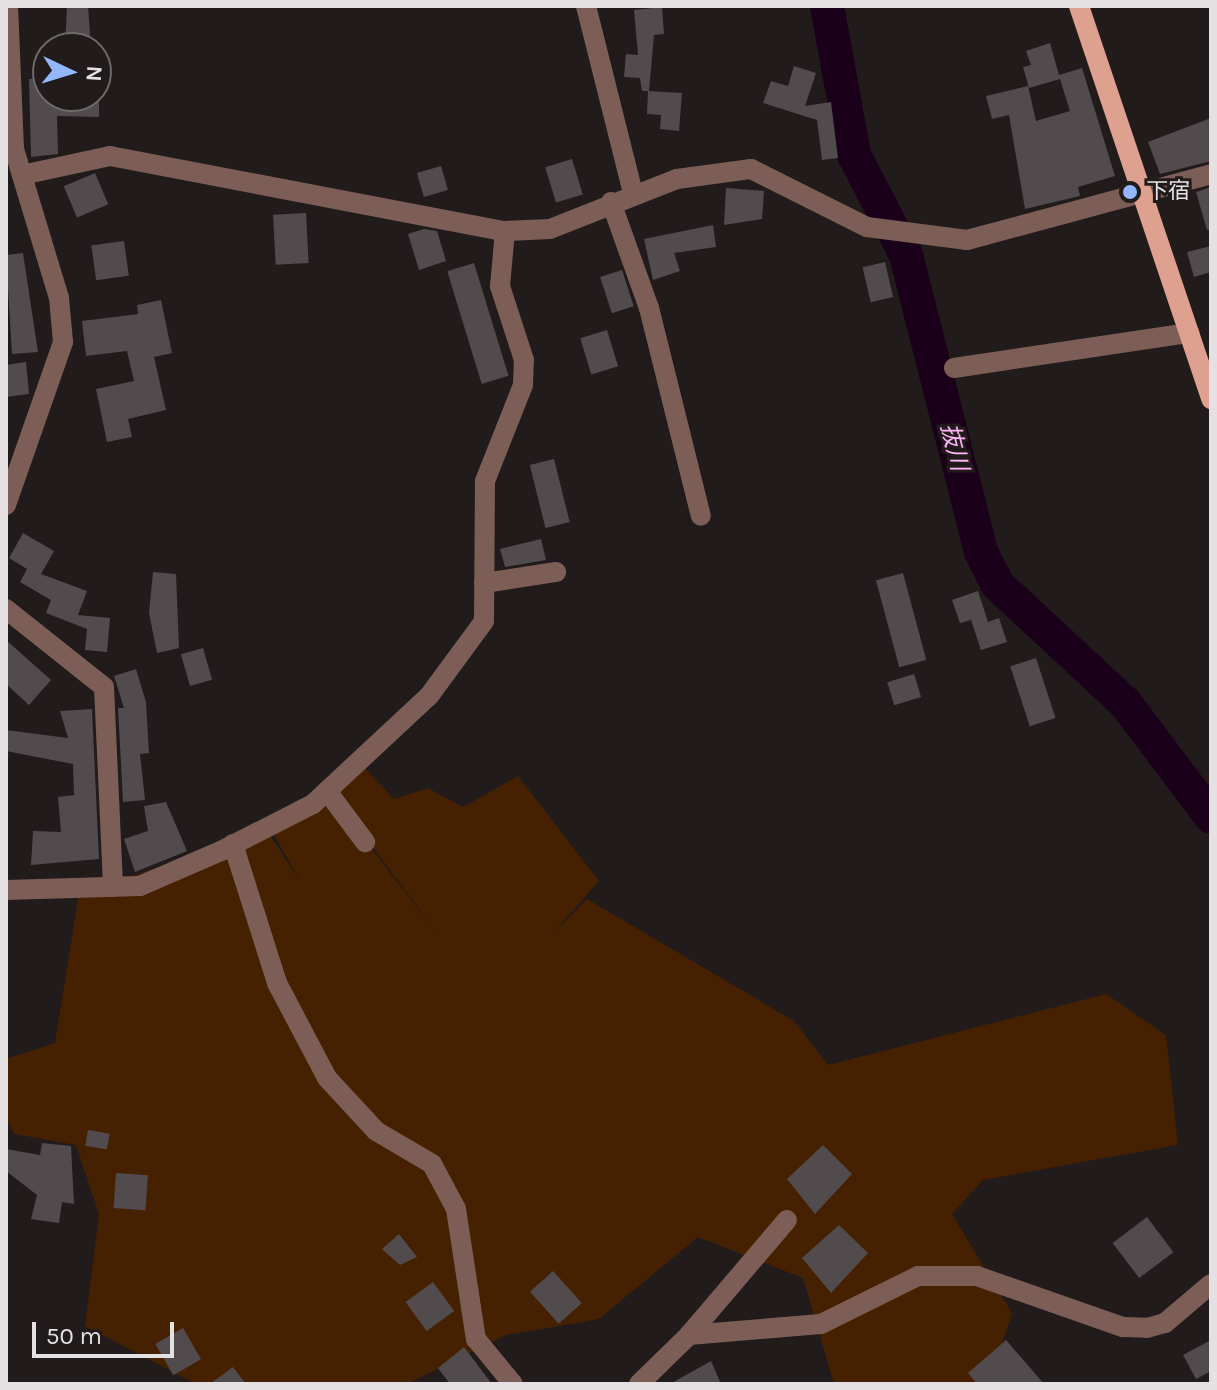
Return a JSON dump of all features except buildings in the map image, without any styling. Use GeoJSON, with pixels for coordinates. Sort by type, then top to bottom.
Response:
{"type":"FeatureCollection","features":[{"type":"Feature","properties":{"kind":"main road"},"geometry":{"type":"LineString","coordinates":[[1079,6],[1211,399]]}},
{"type":"Feature","properties":{"kind":"street"},"geometry":{"type":"LineString","coordinates":[[6,505],[63,342],[59,298],[22,175],[10,148],[8,6]]}},
{"type":"Feature","properties":{"kind":"street"},"geometry":{"type":"LineString","coordinates":[[586,6],[633,193]]}},
{"type":"Feature","properties":{"kind":"street"},"geometry":{"type":"LineString","coordinates":[[22,175],[110,156],[505,231],[550,229],[633,193],[751,169],[867,227],[929,238],[967,240],[1143,198],[1211,174]]}},
{"type":"Feature","properties":{"kind":"street"},"geometry":{"type":"LineString","coordinates":[[611,202],[649,308],[701,516]]}},
{"type":"Feature","properties":{"kind":"street"},"geometry":{"type":"LineString","coordinates":[[6,890],[140,886],[233,844],[327,791],[429,696],[484,621],[485,481],[523,385],[524,360],[500,286],[505,231]]}},
{"type":"Feature","properties":{"kind":"street"},"geometry":{"type":"LineString","coordinates":[[954,368],[1189,333]]}},
{"type":"Feature","properties":{"kind":"street"},"geometry":{"type":"LineString","coordinates":[[484,583],[556,572]]}},
{"type":"Feature","properties":{"kind":"street"},"geometry":{"type":"LineString","coordinates":[[6,609],[104,687],[113,887]]}},
{"type":"Feature","properties":{"kind":"street"},"geometry":{"type":"LineString","coordinates":[[327,791],[365,842]]}},
{"type":"Feature","properties":{"kind":"street"},"geometry":{"type":"LineString","coordinates":[[233,844],[277,983],[327,1078],[376,1131],[432,1164],[456,1209],[476,1339],[513,1384]]}},
{"type":"Feature","properties":{"kind":"street"},"geometry":{"type":"LineString","coordinates":[[639,1384],[689,1335],[787,1220]]}},
{"type":"Feature","properties":{"kind":"street"},"geometry":{"type":"LineString","coordinates":[[689,1335],[821,1324],[918,1276],[945,1272],[1011,1284],[1123,1327],[1165,1323],[1211,1284]]}},
{"type":"Feature","properties":{"kind":"shaded area"},"geometry":{"type":"Polygon","coordinates":[[[363,766],[394,799],[428,788],[463,807],[518,776],[599,881],[549,938],[587,899],[794,1021],[828,1065],[1106,994],[1166,1035],[1178,1145],[983,1180],[952,1214],[1012,1313],[989,1384],[834,1384],[803,1278],[698,1237],[599,1319],[506,1335],[407,1384],[196,1384],[85,1326],[99,1214],[76,1145],[14,1134],[6,1117],[6,1059],[55,1043],[79,893],[268,832],[302,884],[270,828],[327,791],[440,937],[331,791],[363,766]]]}},
{"type":"Feature","properties":{"kind":"waterway","name":"抜川"},"geometry":{"type":"LineString","coordinates":[[827,6],[854,155],[906,255],[981,552],[997,584],[1126,704],[1211,817]]}},
{"type":"Feature","properties":{"kind":"place","name":"下宿"},"geometry":{"type":"Point","coordinates":[1130,192]}}]}
